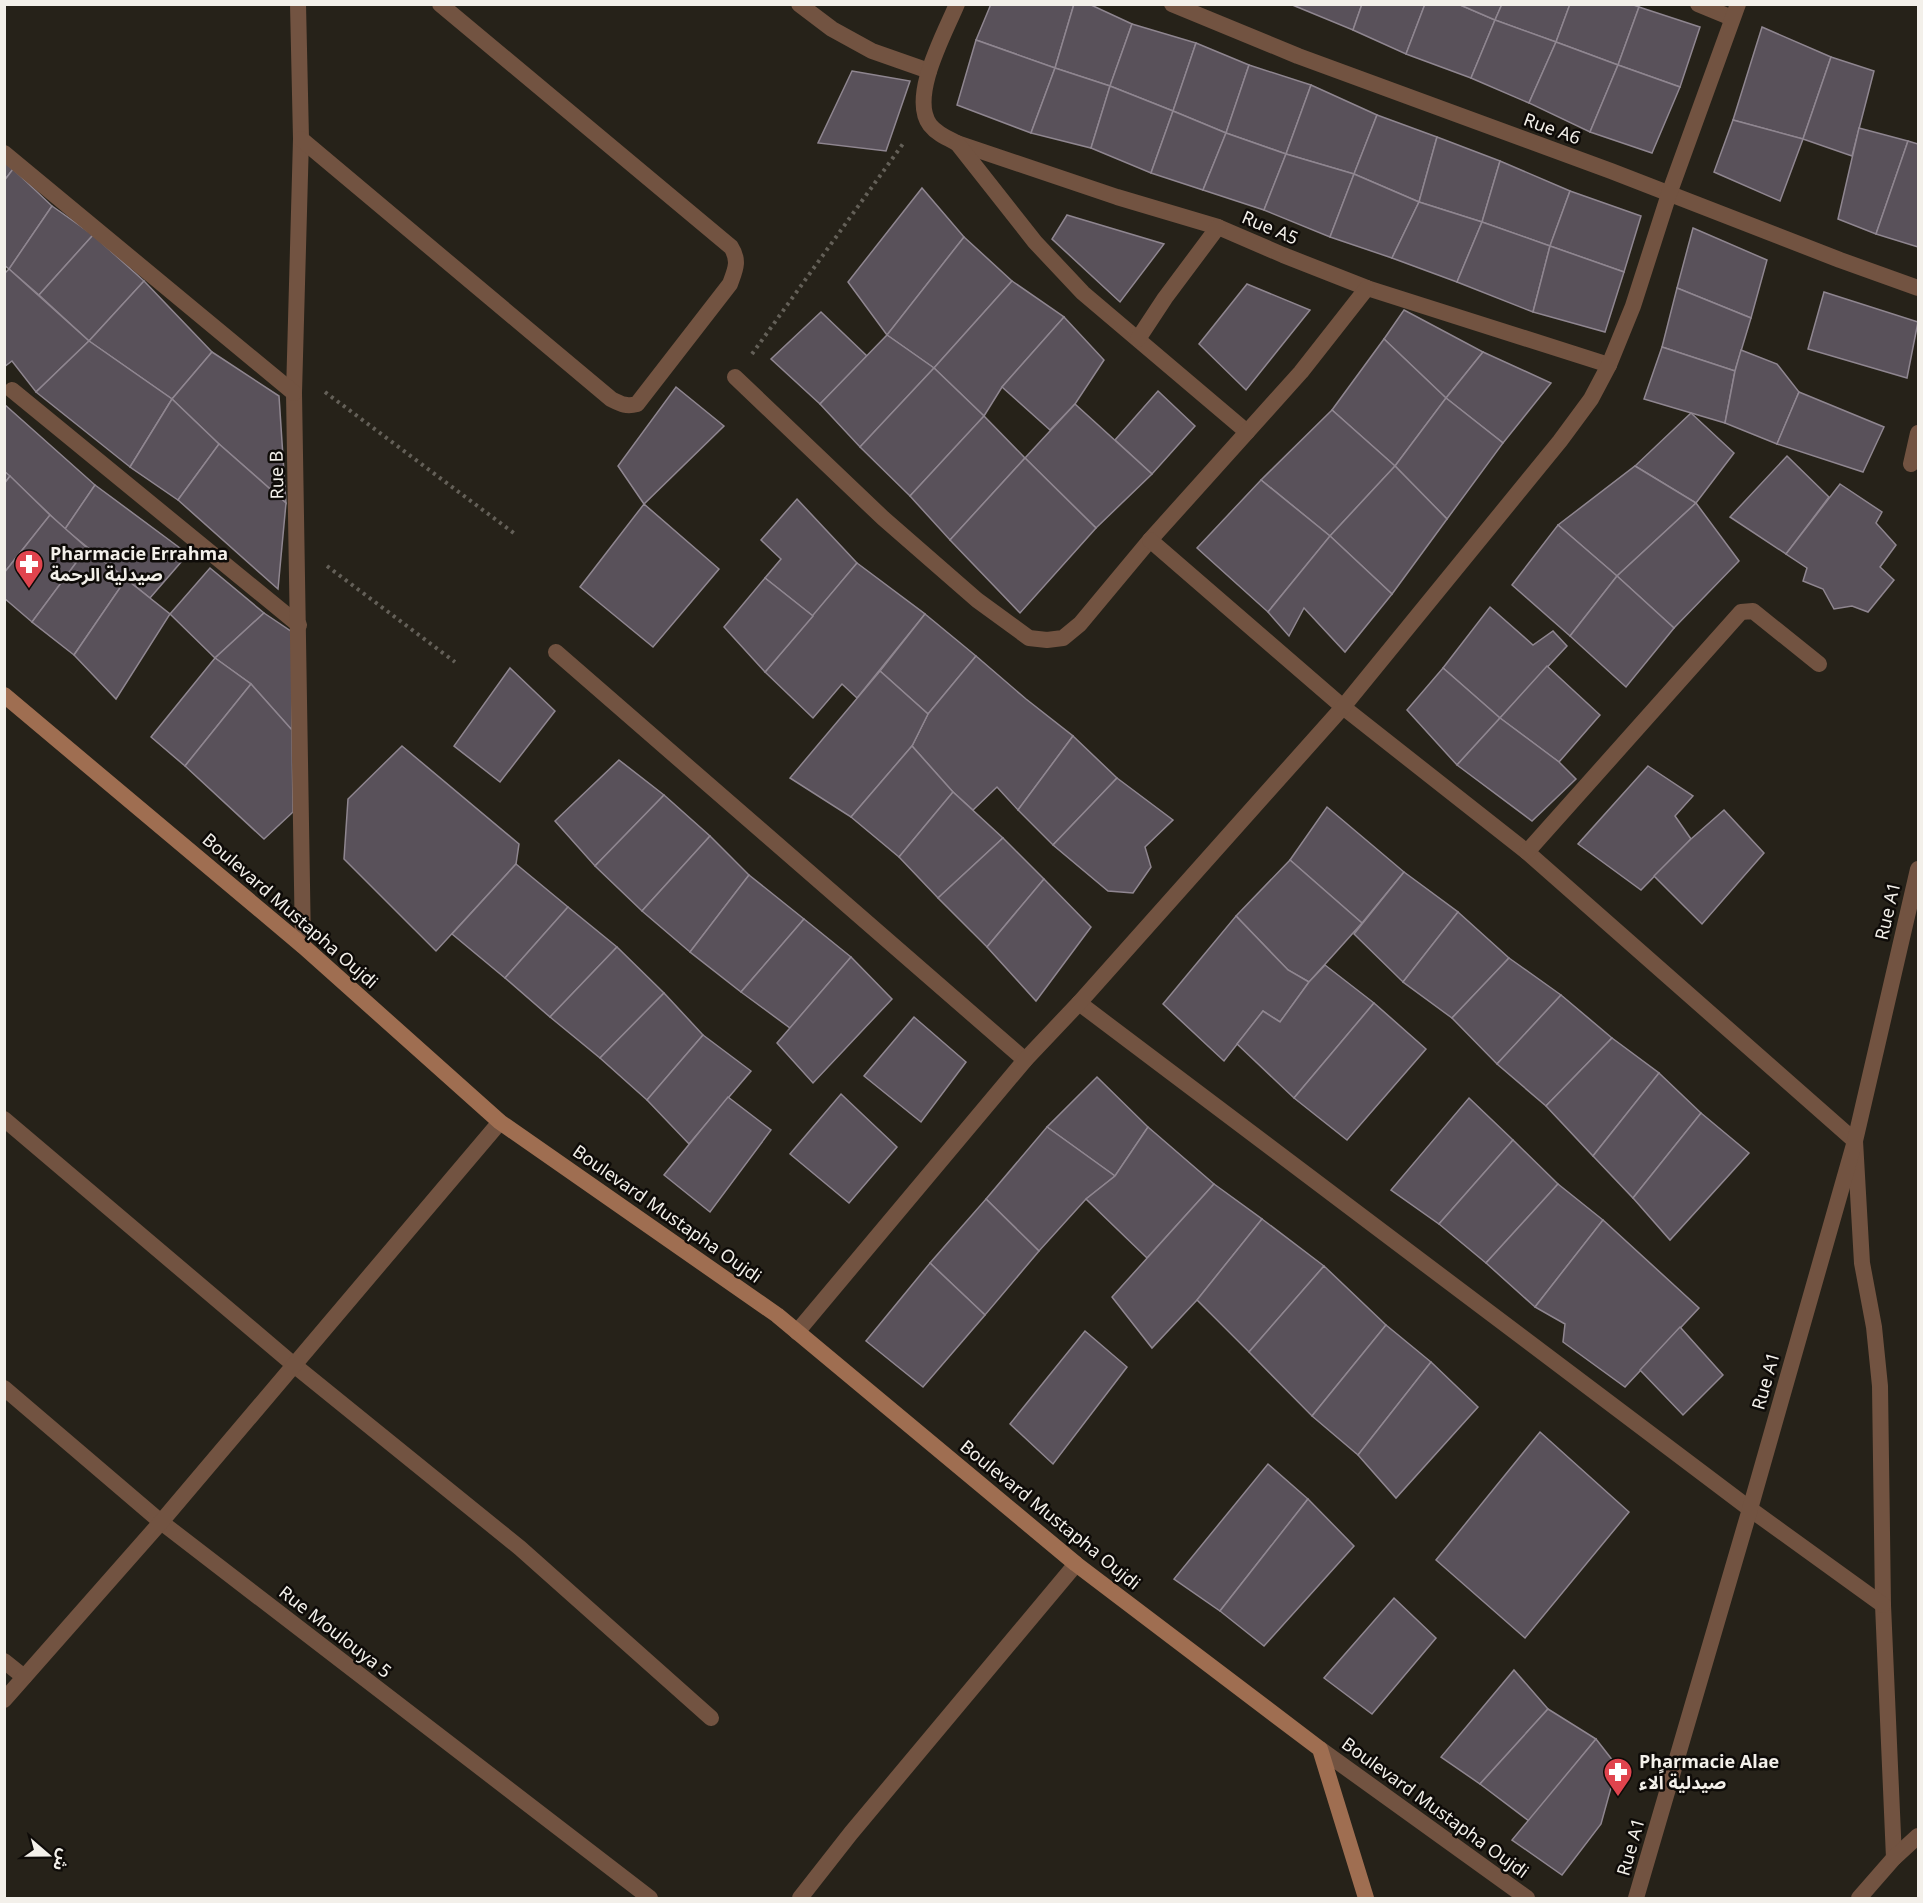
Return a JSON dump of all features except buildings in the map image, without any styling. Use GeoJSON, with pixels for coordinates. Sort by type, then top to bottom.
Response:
{"type":"FeatureCollection","features":[{"type":"Feature","properties":{"kind":"main road","name":"Boulevard Mustapha Oujdi"},"geometry":{"type":"LineString","coordinates":[[4,695],[303,946],[500,1122],[767,1309],[1076,1564],[1320,1749],[1366,1899]]}},
{"type":"Feature","properties":{"kind":"street","name":"Rue B"},"geometry":{"type":"LineString","coordinates":[[298,4],[301,139],[294,393],[303,946]]}},
{"type":"Feature","properties":{"kind":"street"},"geometry":{"type":"LineString","coordinates":[[301,139],[611,399],[622,405],[637,404],[730,284],[737,263],[736,255],[731,248],[441,4]]}},
{"type":"Feature","properties":{"kind":"street"},"geometry":{"type":"LineString","coordinates":[[800,4],[832,29],[872,51],[929,71]]}},
{"type":"Feature","properties":{"kind":"street"},"geometry":{"type":"LineString","coordinates":[[924,114],[923,90],[957,4]]}},
{"type":"Feature","properties":{"kind":"street","name":"Rue A6"},"geometry":{"type":"LineString","coordinates":[[1172,4],[1298,56],[1918,288]]}},
{"type":"Feature","properties":{"kind":"street"},"geometry":{"type":"LineString","coordinates":[[797,1332],[1025,1060],[1079,1003],[1343,707],[1592,399],[1610,365],[1633,306],[1669,194],[1735,11],[1698,4]]}},
{"type":"Feature","properties":{"kind":"street","name":"Rue A5"},"geometry":{"type":"LineString","coordinates":[[924,114],[929,124],[941,135],[957,143],[1118,197],[1218,227],[1367,288],[1610,365]]}},
{"type":"Feature","properties":{"kind":"street"},"geometry":{"type":"LineString","coordinates":[[957,143],[1035,242],[1083,293],[1247,432]]}},
{"type":"Feature","properties":{"kind":"street"},"geometry":{"type":"LineString","coordinates":[[4,153],[294,393]]}},
{"type":"Feature","properties":{"kind":"street"},"geometry":{"type":"LineString","coordinates":[[1138,339],[1165,298],[1218,227]]}},
{"type":"Feature","properties":{"kind":"street"},"geometry":{"type":"LineString","coordinates":[[735,377],[883,518],[977,600],[1029,638],[1047,640],[1063,638],[1080,624],[1150,540],[1301,372],[1367,288]]}},
{"type":"Feature","properties":{"kind":"street"},"geometry":{"type":"LineString","coordinates":[[12,390],[299,625]]}},
{"type":"Feature","properties":{"kind":"street"},"geometry":{"type":"LineString","coordinates":[[1911,464],[1918,433]]}},
{"type":"Feature","properties":{"kind":"street"},"geometry":{"type":"LineString","coordinates":[[1150,540],[1343,707],[1527,852],[1855,1140],[1862,1263],[1874,1327],[1880,1386],[1883,1605],[1894,1858]]}},
{"type":"Feature","properties":{"kind":"street"},"geometry":{"type":"LineString","coordinates":[[1527,852],[1741,612],[1753,611],[1819,664]]}},
{"type":"Feature","properties":{"kind":"street"},"geometry":{"type":"LineString","coordinates":[[556,652],[1025,1060]]}},
{"type":"Feature","properties":{"kind":"street","name":"Rue A1"},"geometry":{"type":"LineString","coordinates":[[1636,1899],[1855,1140],[1918,869]]}},
{"type":"Feature","properties":{"kind":"street"},"geometry":{"type":"LineString","coordinates":[[1079,1003],[1750,1509],[1883,1605]]}},
{"type":"Feature","properties":{"kind":"street"},"geometry":{"type":"LineString","coordinates":[[4,1119],[294,1365],[520,1548],[711,1718]]}},
{"type":"Feature","properties":{"kind":"street"},"geometry":{"type":"LineString","coordinates":[[4,1700],[162,1522],[500,1122]]}},
{"type":"Feature","properties":{"kind":"street","name":"Rue Moulouya 5"},"geometry":{"type":"LineString","coordinates":[[4,1388],[162,1522],[650,1899]]}},
{"type":"Feature","properties":{"kind":"street"},"geometry":{"type":"LineString","coordinates":[[800,1899],[851,1833],[1076,1564]]}},
{"type":"Feature","properties":{"kind":"street"},"geometry":{"type":"LineString","coordinates":[[4,1661],[24,1677]]}},
{"type":"Feature","properties":{"kind":"street","name":"Boulevard Mustapha Oujdi"},"geometry":{"type":"LineString","coordinates":[[1320,1749],[1527,1899]]}},
{"type":"Feature","properties":{"kind":"street"},"geometry":{"type":"LineString","coordinates":[[1859,1899],[1894,1858],[1918,1836]]}},
{"type":"Feature","properties":{"kind":"path"},"geometry":{"type":"LineString","coordinates":[[735,377],[924,114]]}},
{"type":"Feature","properties":{"kind":"path"},"geometry":{"type":"LineString","coordinates":[[295,370],[515,534]]}},
{"type":"Feature","properties":{"kind":"path"},"geometry":{"type":"LineString","coordinates":[[298,544],[455,662]]}},
{"type":"Feature","properties":{"kind":"place","name":"Pharmacie Errahma صيدلية الرحمة"},"geometry":{"type":"Point","coordinates":[29,590]}},
{"type":"Feature","properties":{"kind":"place","name":"Pharmacie Alae صيدلية اًلاء"},"geometry":{"type":"Point","coordinates":[1618,1798]}}]}
